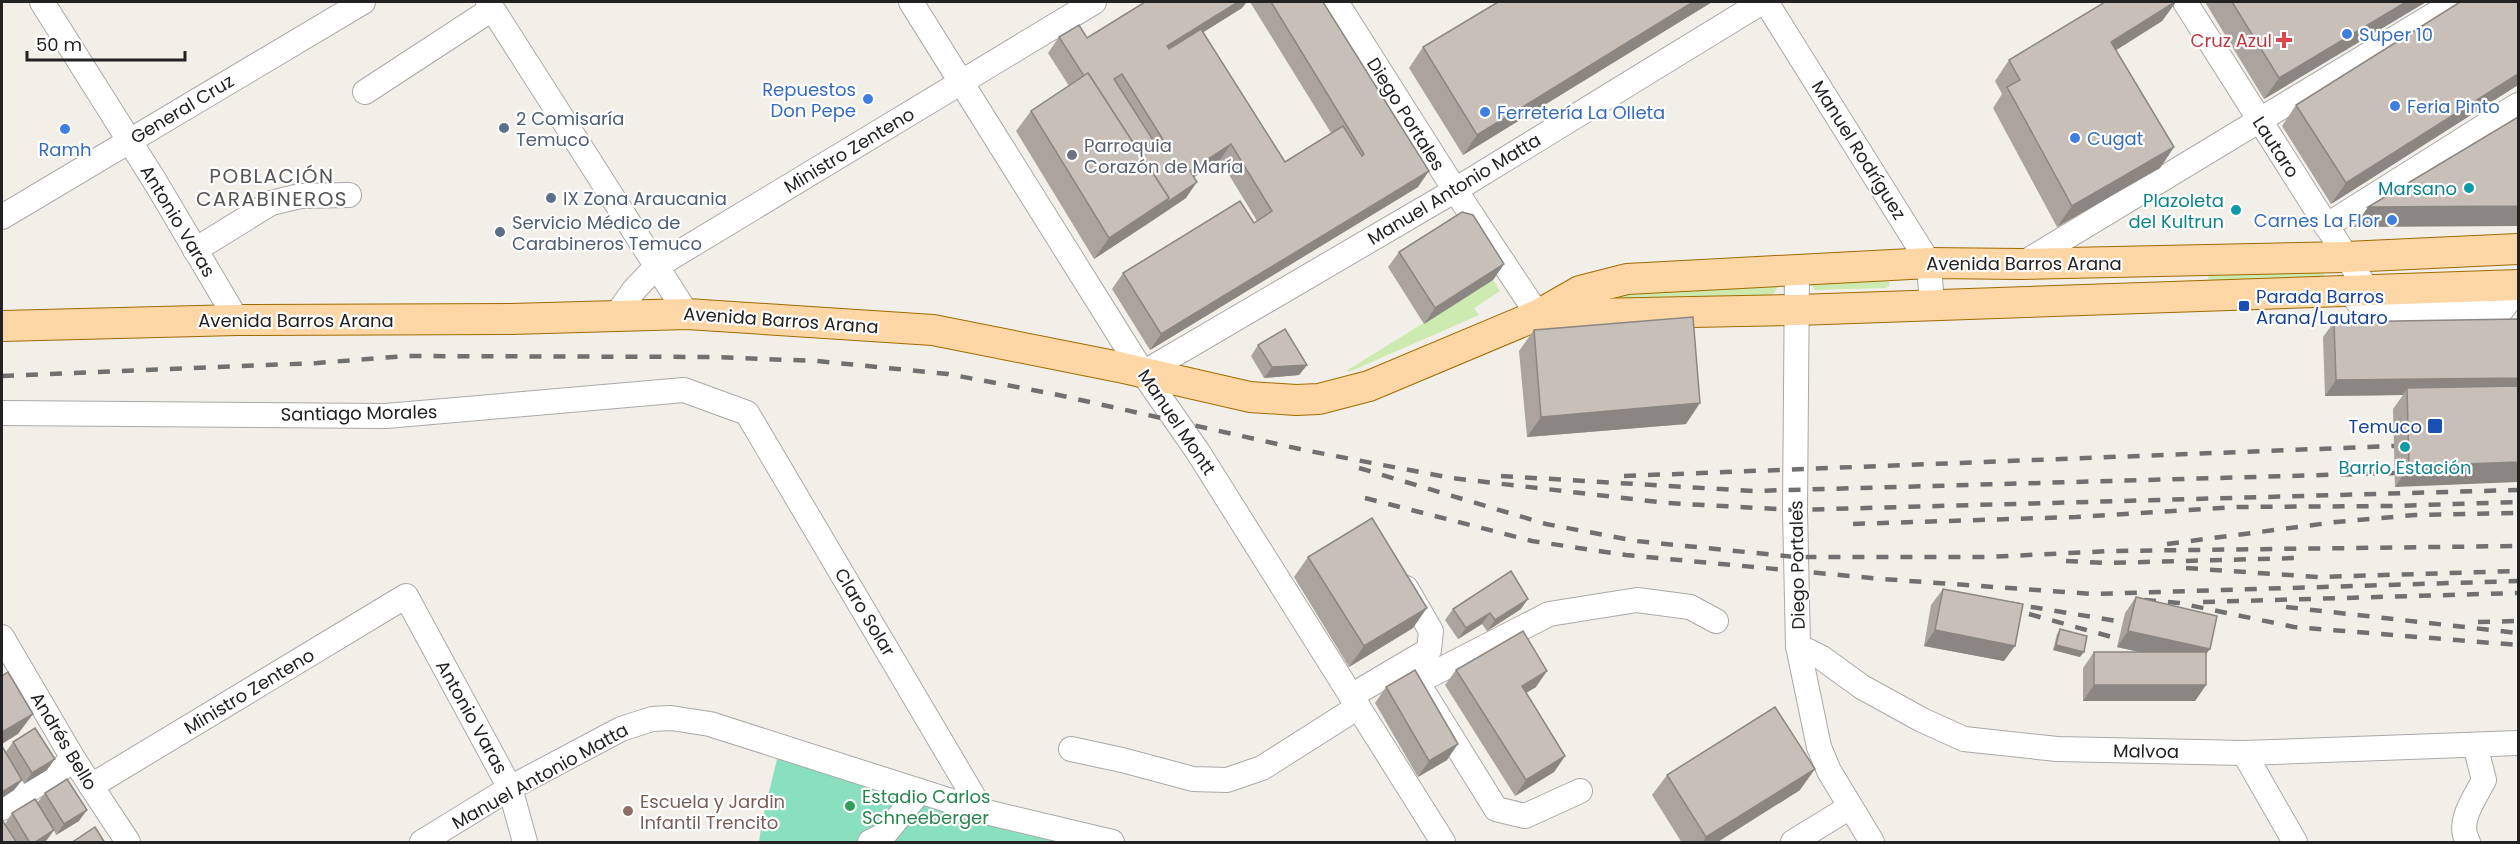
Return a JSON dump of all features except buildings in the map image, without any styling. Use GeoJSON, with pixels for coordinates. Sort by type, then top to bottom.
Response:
{"type":"FeatureCollection","features":[{"type":"Feature","properties":{"kind":"main road","name":"Avenida Barros Arana"},"geometry":{"type":"LineString","coordinates":[[2,326],[237,320],[511,319],[617,314],[687,314],[933,330],[1250,397],[1273,400],[1319,399],[1369,386],[1538,315],[1580,291],[1626,279],[1929,263],[2022,264],[2346,257],[2518,249]]}},
{"type":"Feature","properties":{"kind":"main road","name":"Avenida Barros Arana"},"geometry":{"type":"LineString","coordinates":[[1538,315],[1797,310],[2518,287]]}},
{"type":"Feature","properties":{"kind":"street","name":"Antonio Varas"},"geometry":{"type":"LineString","coordinates":[[42,2],[237,320]]}},
{"type":"Feature","properties":{"kind":"street","name":"General Cruz"},"geometry":{"type":"LineString","coordinates":[[2,217],[363,2]]}},
{"type":"Feature","properties":{"kind":"street","name":"Manuel Montt"},"geometry":{"type":"LineString","coordinates":[[911,2],[1143,373],[1198,452],[1443,843]]}},
{"type":"Feature","properties":{"kind":"street","name":"Ministro Zenteno"},"geometry":{"type":"LineString","coordinates":[[617,314],[634,290],[657,266],[1094,2]]}},
{"type":"Feature","properties":{"kind":"street","name":"Diego Portales"},"geometry":{"type":"LineString","coordinates":[[1336,2],[1455,190],[1538,315]]}},
{"type":"Feature","properties":{"kind":"street","name":"Manuel Antonio Matta"},"geometry":{"type":"LineString","coordinates":[[1143,373],[1455,190],[1764,2]]}},
{"type":"Feature","properties":{"kind":"street","name":"Manuel Rodríguez"},"geometry":{"type":"LineString","coordinates":[[1764,2],[1929,263],[1932,306]]}},
{"type":"Feature","properties":{"kind":"street","name":"Lautaro"},"geometry":{"type":"LineString","coordinates":[[2185,2],[2346,257],[2359,292]]}},
{"type":"Feature","properties":{"kind":"street"},"geometry":{"type":"LineString","coordinates":[[2022,264],[2455,2]]}},
{"type":"Feature","properties":{"kind":"street"},"geometry":{"type":"LineString","coordinates":[[365,92],[490,5],[687,314]]}},
{"type":"Feature","properties":{"kind":"street"},"geometry":{"type":"LineString","coordinates":[[2326,226],[2518,105]]}},
{"type":"Feature","properties":{"kind":"street"},"geometry":{"type":"LineString","coordinates":[[195,250],[271,203],[300,196],[349,195]]}},
{"type":"Feature","properties":{"kind":"street","name":"Diego Portales"},"geometry":{"type":"LineString","coordinates":[[1797,271],[1795,510],[1798,646],[1819,747],[1829,771],[1872,843]]}},
{"type":"Feature","properties":{"kind":"street","name":"Santiago Morales"},"geometry":{"type":"LineString","coordinates":[[2,413],[386,416],[684,390],[747,413]]}},
{"type":"Feature","properties":{"kind":"street","name":"Claro Solar"},"geometry":{"type":"LineString","coordinates":[[747,413],[982,811]]}},
{"type":"Feature","properties":{"kind":"street"},"geometry":{"type":"LineString","coordinates":[[1395,570],[1431,631],[1429,650],[1411,673]]}},
{"type":"Feature","properties":{"kind":"street","name":"Antonio Varas"},"geometry":{"type":"LineString","coordinates":[[406,596],[510,788],[525,843]]}},
{"type":"Feature","properties":{"kind":"street","name":"Ministro Zenteno"},"geometry":{"type":"LineString","coordinates":[[91,786],[406,596]]}},
{"type":"Feature","properties":{"kind":"street"},"geometry":{"type":"LineString","coordinates":[[1071,749],[1193,779],[1227,780],[1262,768],[1355,701],[1411,673],[1549,614],[1637,600],[1690,607],[1716,621]]}},
{"type":"Feature","properties":{"kind":"street","name":"Andrés Bello"},"geometry":{"type":"LineString","coordinates":[[2,638],[74,760],[128,843]]}},
{"type":"Feature","properties":{"kind":"street","name":"Malvoa"},"geometry":{"type":"LineString","coordinates":[[1798,646],[1822,658],[1862,687],[1922,720],[1964,739],[2057,749],[2244,753],[2518,743]]}},
{"type":"Feature","properties":{"kind":"street"},"geometry":{"type":"LineString","coordinates":[[1411,673],[1496,809],[1525,816],[1580,791]]}},
{"type":"Feature","properties":{"kind":"street","name":"Manuel Antonio Matta"},"geometry":{"type":"LineString","coordinates":[[422,843],[510,788],[621,729],[651,719],[671,718],[710,724],[982,811],[1112,843]]}},
{"type":"Feature","properties":{"kind":"street"},"geometry":{"type":"LineString","coordinates":[[2468,843],[2464,837],[2465,817],[2484,780],[2475,745]]}},
{"type":"Feature","properties":{"kind":"street"},"geometry":{"type":"LineString","coordinates":[[2244,753],[2295,843]]}},
{"type":"Feature","properties":{"kind":"street"},"geometry":{"type":"LineString","coordinates":[[2,808],[74,760]]}},
{"type":"Feature","properties":{"kind":"street"},"geometry":{"type":"LineString","coordinates":[[870,843],[884,835],[920,791]]}},
{"type":"Feature","properties":{"kind":"street"},"geometry":{"type":"LineString","coordinates":[[1793,843],[1850,807]]}},
{"type":"Feature","properties":{"kind":"green space"},"geometry":{"type":"Polygon","coordinates":[[[2321,265],[2326,281],[2209,282],[2206,266],[2321,265]]]}},
{"type":"Feature","properties":{"kind":"green space"},"geometry":{"type":"Polygon","coordinates":[[[1884,276],[1889,282],[1889,286],[1885,288],[1815,290],[1812,286],[1813,281],[1884,276]]]}},
{"type":"Feature","properties":{"kind":"green space"},"geometry":{"type":"Polygon","coordinates":[[[1770,279],[1777,287],[1769,297],[1585,304],[1580,294],[1770,279]]]}},
{"type":"Feature","properties":{"kind":"green space"},"geometry":{"type":"Polygon","coordinates":[[[1493,280],[1500,291],[1474,308],[1479,315],[1349,372],[1346,371],[1493,280]]]}},
{"type":"Feature","properties":{"kind":"green space","name":"Estadio Carlos Schneeberger"},"geometry":{"type":"Polygon","coordinates":[[[778,755],[1070,842],[759,842],[778,755]]]}},
{"type":"Feature","properties":{"kind":"railway"},"geometry":{"type":"LineString","coordinates":[[2,376],[317,363],[406,356],[712,357],[817,361],[948,374],[1054,394],[1304,450],[1451,478],[1667,503],[1795,510],[2518,490]]}},
{"type":"Feature","properties":{"kind":"railway"},"geometry":{"type":"LineString","coordinates":[[1624,476],[2394,446]]}},
{"type":"Feature","properties":{"kind":"railway"},"geometry":{"type":"LineString","coordinates":[[1359,468],[1546,524],[1636,541],[1796,557],[1988,557],[2111,551],[2518,546]]}},
{"type":"Feature","properties":{"kind":"railway"},"geometry":{"type":"LineString","coordinates":[[1501,476],[1753,491],[2395,473]]}},
{"type":"Feature","properties":{"kind":"railway"},"geometry":{"type":"LineString","coordinates":[[1365,498],[1532,541],[1626,555],[1882,579],[2093,594],[2518,581]]}},
{"type":"Feature","properties":{"kind":"railway"},"geometry":{"type":"LineString","coordinates":[[1853,524],[2076,517],[2237,507],[2518,502]]}},
{"type":"Feature","properties":{"kind":"railway"},"geometry":{"type":"LineString","coordinates":[[2167,544],[2336,522],[2415,515],[2518,513]]}},
{"type":"Feature","properties":{"kind":"railway"},"geometry":{"type":"LineString","coordinates":[[2066,561],[2106,563],[2297,558]]}},
{"type":"Feature","properties":{"kind":"railway"},"geometry":{"type":"LineString","coordinates":[[2186,568],[2318,577],[2518,571]]}},
{"type":"Feature","properties":{"kind":"railway"},"geometry":{"type":"LineString","coordinates":[[2203,602],[2518,593]]}},
{"type":"Feature","properties":{"kind":"railway"},"geometry":{"type":"LineString","coordinates":[[2144,600],[2179,603],[2294,627],[2518,645]]}},
{"type":"Feature","properties":{"kind":"railway"},"geometry":{"type":"LineString","coordinates":[[2007,603],[2123,622]]}},
{"type":"Feature","properties":{"kind":"railway"},"geometry":{"type":"LineString","coordinates":[[2286,607],[2518,633]]}},
{"type":"Feature","properties":{"kind":"railway"},"geometry":{"type":"LineString","coordinates":[[2029,614],[2119,639]]}},
{"type":"Feature","properties":{"kind":"railway"},"geometry":{"type":"LineString","coordinates":[[2478,622],[2518,621]]}},
{"type":"Feature","properties":{"kind":"place","name":"Super 10"},"geometry":{"type":"Point","coordinates":[2347,34]}},
{"type":"Feature","properties":{"kind":"place","name":"Cruz Azul"},"geometry":{"type":"Point","coordinates":[2284,40]}},
{"type":"Feature","properties":{"kind":"place","name":"Repuestos Don Pepe"},"geometry":{"type":"Point","coordinates":[868,99]}},
{"type":"Feature","properties":{"kind":"place","name":"Feria Pinto"},"geometry":{"type":"Point","coordinates":[2395,106]}},
{"type":"Feature","properties":{"kind":"place","name":"Ferretería La Olleta"},"geometry":{"type":"Point","coordinates":[1485,112]}},
{"type":"Feature","properties":{"kind":"place","name":"2 Comisaría Temuco"},"geometry":{"type":"Point","coordinates":[504,128]}},
{"type":"Feature","properties":{"kind":"place","name":"Ramh"},"geometry":{"type":"Point","coordinates":[65,129]}},
{"type":"Feature","properties":{"kind":"place","name":"Cugat"},"geometry":{"type":"Point","coordinates":[2075,138]}},
{"type":"Feature","properties":{"kind":"place","name":"Parroquia Corazón de María"},"geometry":{"type":"Point","coordinates":[1072,155]}},
{"type":"Feature","properties":{"kind":"place","name":"Marsano"},"geometry":{"type":"Point","coordinates":[2469,188]}},
{"type":"Feature","properties":{"kind":"place","name":"IX Zona Araucania"},"geometry":{"type":"Point","coordinates":[551,198]}},
{"type":"Feature","properties":{"kind":"place","name":"Plazoleta del Kultrun"},"geometry":{"type":"Point","coordinates":[2236,210]}},
{"type":"Feature","properties":{"kind":"place","name":"Carnes La Flor"},"geometry":{"type":"Point","coordinates":[2392,220]}},
{"type":"Feature","properties":{"kind":"place","name":"Servicio Médico de Carabineros Temuco"},"geometry":{"type":"Point","coordinates":[500,232]}},
{"type":"Feature","properties":{"kind":"place","name":"Parada Barros Arana/Lautaro"},"geometry":{"type":"Point","coordinates":[2244,306]}},
{"type":"Feature","properties":{"kind":"place","name":"Temuco"},"geometry":{"type":"Point","coordinates":[2435,426]}},
{"type":"Feature","properties":{"kind":"place","name":"Barrio Estación"},"geometry":{"type":"Point","coordinates":[2405,447]}},
{"type":"Feature","properties":{"kind":"place","name":"Estadio Carlos Schneeberger"},"geometry":{"type":"Point","coordinates":[850,806]}},
{"type":"Feature","properties":{"kind":"place","name":"Escuela y Jardin Infantil Trencito"},"geometry":{"type":"Point","coordinates":[628,811]}},
{"type":"Feature","properties":{"kind":"district","name":"POBLACIÓN CARABINEROS"},"geometry":{"type":"Point","coordinates":[272,188]}}]}
